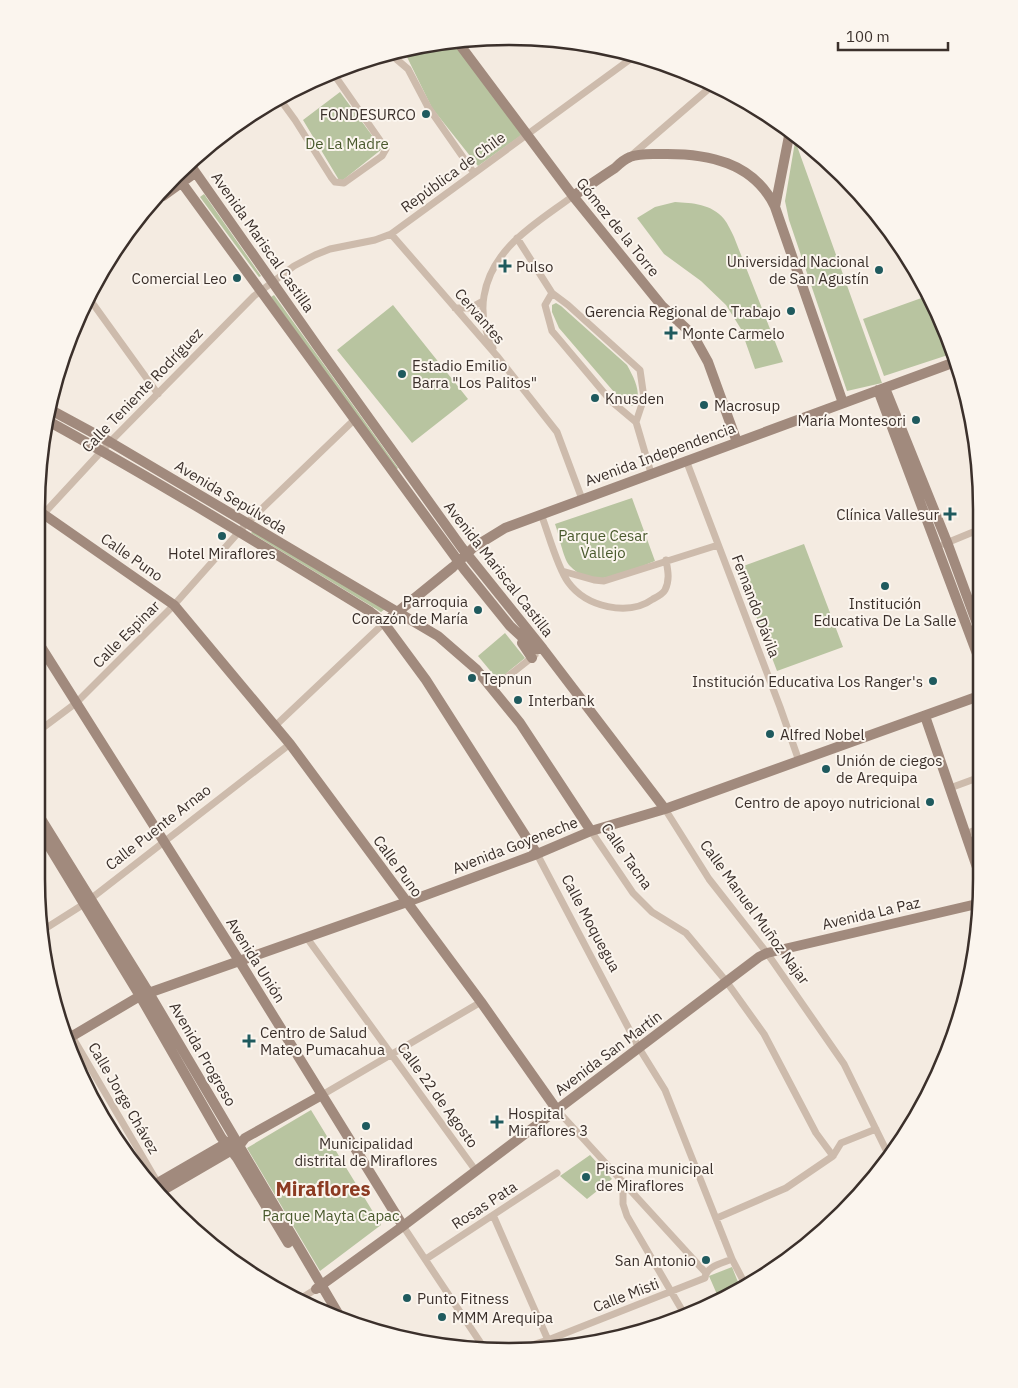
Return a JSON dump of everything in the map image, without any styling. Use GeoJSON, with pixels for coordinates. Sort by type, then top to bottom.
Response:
{"type":"FeatureCollection","features":[{"type":"Feature","properties":{"kind":"street","name":"Gómez de la Torre"},"geometry":{"type":"LineString","coordinates":[[461,48],[526,135],[662,306],[692,335],[708,362],[737,442]]}},
{"type":"Feature","properties":{"kind":"street"},"geometry":{"type":"LineString","coordinates":[[396,59],[408,69],[428,107],[474,173]]}},
{"type":"Feature","properties":{"kind":"street","name":"República de Chile"},"geometry":{"type":"LineString","coordinates":[[272,282],[303,261],[330,248],[375,240],[391,234],[628,61]]}},
{"type":"Feature","properties":{"kind":"street"},"geometry":{"type":"LineString","coordinates":[[283,104],[331,178],[335,182],[344,182],[382,156],[386,149],[336,78]]}},
{"type":"Feature","properties":{"kind":"street"},"geometry":{"type":"LineString","coordinates":[[497,356],[487,335],[483,302],[488,278],[500,256],[517,238],[631,156],[707,90]]}},
{"type":"Feature","properties":{"kind":"street"},"geometry":{"type":"LineString","coordinates":[[775,207],[788,139]]}},
{"type":"Feature","properties":{"kind":"street"},"geometry":{"type":"LineString","coordinates":[[631,156],[694,155],[729,164],[744,171],[764,189],[775,207],[843,403]]}},
{"type":"Feature","properties":{"kind":"street","name":"Avenida Mariscal Castilla"},"geometry":{"type":"LineString","coordinates":[[193,169],[416,485],[510,626],[535,649],[543,649]]}},
{"type":"Feature","properties":{"kind":"street","name":"Avenida Mariscal Castilla"},"geometry":{"type":"LineString","coordinates":[[181,181],[406,490],[543,649]]}},
{"type":"Feature","properties":{"kind":"street","name":"Cervantes"},"geometry":{"type":"LineString","coordinates":[[391,234],[497,356],[557,432],[582,499]]}},
{"type":"Feature","properties":{"kind":"street"},"geometry":{"type":"LineString","coordinates":[[517,238],[552,293],[640,370],[644,398],[636,422]]}},
{"type":"Feature","properties":{"kind":"street","name":"Calle Teniente Rodríguez"},"geometry":{"type":"LineString","coordinates":[[45,506],[102,451],[254,296],[272,282]]}},
{"type":"Feature","properties":{"kind":"street"},"geometry":{"type":"LineString","coordinates":[[552,293],[545,305],[552,331],[611,401],[636,422],[651,473]]}},
{"type":"Feature","properties":{"kind":"street"},"geometry":{"type":"LineString","coordinates":[[455,308],[470,308],[483,302]]}},
{"type":"Feature","properties":{"kind":"street"},"geometry":{"type":"LineString","coordinates":[[93,304],[158,394]]}},
{"type":"Feature","properties":{"kind":"street","name":"Avenida Independencia"},"geometry":{"type":"LineString","coordinates":[[397,612],[488,538],[505,528],[949,364]]}},
{"type":"Feature","properties":{"kind":"street"},"geometry":{"type":"LineString","coordinates":[[881,389],[942,544],[973,615]]}},
{"type":"Feature","properties":{"kind":"street","name":"Avenida Sepúlveda"},"geometry":{"type":"LineString","coordinates":[[55,412],[110,442],[397,612]]}},
{"type":"Feature","properties":{"kind":"street","name":"Calle Espinar"},"geometry":{"type":"LineString","coordinates":[[45,726],[76,703],[174,605],[246,524],[354,418]]}},
{"type":"Feature","properties":{"kind":"street","name":"Avenida Sepúlveda"},"geometry":{"type":"LineString","coordinates":[[53,424],[240,532],[369,611],[384,623]]}},
{"type":"Feature","properties":{"kind":"street","name":"Fernando Dávila"},"geometry":{"type":"LineString","coordinates":[[686,460],[799,761]]}},
{"type":"Feature","properties":{"kind":"street"},"geometry":{"type":"LineString","coordinates":[[394,473],[404,468]]}},
{"type":"Feature","properties":{"kind":"street"},"geometry":{"type":"LineString","coordinates":[[152,480],[159,472]]}},
{"type":"Feature","properties":{"kind":"street"},"geometry":{"type":"LineString","coordinates":[[406,490],[416,485]]}},
{"type":"Feature","properties":{"kind":"street"},"geometry":{"type":"LineString","coordinates":[[542,514],[562,571],[568,582],[586,597],[597,603],[619,610],[647,604],[664,592],[669,578],[666,560]]}},
{"type":"Feature","properties":{"kind":"street","name":"Calle Puno"},"geometry":{"type":"LineString","coordinates":[[45,515],[174,605],[290,744],[557,1110],[706,1273]]}},
{"type":"Feature","properties":{"kind":"street"},"geometry":{"type":"LineString","coordinates":[[942,544],[973,532]]}},
{"type":"Feature","properties":{"kind":"street"},"geometry":{"type":"LineString","coordinates":[[942,544],[973,640]]}},
{"type":"Feature","properties":{"kind":"street"},"geometry":{"type":"LineString","coordinates":[[562,571],[604,581],[718,545]]}},
{"type":"Feature","properties":{"kind":"street"},"geometry":{"type":"LineString","coordinates":[[275,726],[397,612]]}},
{"type":"Feature","properties":{"kind":"street","name":"Calle Tacna"},"geometry":{"type":"LineString","coordinates":[[397,612],[438,636],[476,668],[520,723],[633,894],[652,912],[686,933],[726,981],[764,1034],[816,1134],[832,1156]]}},
{"type":"Feature","properties":{"kind":"street","name":"Calle Moquegua"},"geometry":{"type":"LineString","coordinates":[[384,623],[426,680],[537,854],[639,1048],[665,1090],[732,1259],[743,1280]]}},
{"type":"Feature","properties":{"kind":"street"},"geometry":{"type":"LineString","coordinates":[[510,626],[532,658]]}},
{"type":"Feature","properties":{"kind":"street"},"geometry":{"type":"LineString","coordinates":[[492,689],[543,649]]}},
{"type":"Feature","properties":{"kind":"street","name":"Calle Manuel Muñoz Najar"},"geometry":{"type":"LineString","coordinates":[[543,649],[665,809],[709,879],[767,953],[844,1064],[886,1149]]}},
{"type":"Feature","properties":{"kind":"street","name":"Avenida Unión"},"geometry":{"type":"LineString","coordinates":[[45,653],[240,962],[403,1226],[480,1342]]}},
{"type":"Feature","properties":{"kind":"street","name":"Avenida Goyeneche"},"geometry":{"type":"LineString","coordinates":[[73,1036],[145,994],[407,902],[537,854],[591,831],[665,809],[973,698]]}},
{"type":"Feature","properties":{"kind":"street"},"geometry":{"type":"LineString","coordinates":[[925,716],[973,855]]}},
{"type":"Feature","properties":{"kind":"street","name":"Calle Puente Arnao"},"geometry":{"type":"LineString","coordinates":[[48,927],[87,902],[290,744]]}},
{"type":"Feature","properties":{"kind":"street"},"geometry":{"type":"LineString","coordinates":[[950,788],[973,780]]}},
{"type":"Feature","properties":{"kind":"street","name":"Avenida Progreso"},"geometry":{"type":"LineString","coordinates":[[45,827],[87,902]]}},
{"type":"Feature","properties":{"kind":"street"},"geometry":{"type":"LineString","coordinates":[[966,834],[973,831]]}},
{"type":"Feature","properties":{"kind":"street","name":"Avenida Progreso"},"geometry":{"type":"LineString","coordinates":[[45,839],[145,994],[235,1144],[237,1158],[335,1309]]}},
{"type":"Feature","properties":{"kind":"street","name":"Avenida La Paz"},"geometry":{"type":"LineString","coordinates":[[767,953],[972,905]]}},
{"type":"Feature","properties":{"kind":"street","name":"Calle 22 de Agosto"},"geometry":{"type":"LineString","coordinates":[[307,938],[476,1171]]}},
{"type":"Feature","properties":{"kind":"street","name":"Avenida San Martín"},"geometry":{"type":"LineString","coordinates":[[305,1296],[403,1226],[726,981],[767,953]]}},
{"type":"Feature","properties":{"kind":"street"},"geometry":{"type":"LineString","coordinates":[[161,1186],[392,1055],[480,1002]]}},
{"type":"Feature","properties":{"kind":"street","name":"Calle Jorge Chávez"},"geometry":{"type":"LineString","coordinates":[[78,1050],[148,1170]]}},
{"type":"Feature","properties":{"kind":"street"},"geometry":{"type":"LineString","coordinates":[[717,1218],[786,1188],[832,1156],[841,1143],[876,1129]]}},
{"type":"Feature","properties":{"kind":"street","name":"Rosas Pata"},"geometry":{"type":"LineString","coordinates":[[426,1259],[557,1173]]}},
{"type":"Feature","properties":{"kind":"street"},"geometry":{"type":"LineString","coordinates":[[622,1181],[623,1204],[627,1216],[682,1310]]}},
{"type":"Feature","properties":{"kind":"street"},"geometry":{"type":"LineString","coordinates":[[493,1215],[548,1340]]}},
{"type":"Feature","properties":{"kind":"street","name":"Calle Misti"},"geometry":{"type":"LineString","coordinates":[[543,1342],[705,1278],[706,1273],[710,1269],[732,1259]]}},
{"type":"Feature","properties":{"kind":"street","name":"Avenida Progreso"},"geometry":{"type":"LineString","coordinates":[[319,1287],[327,1306]]}},
{"type":"Feature","properties":{"kind":"green space"},"geometry":{"type":"Polygon","coordinates":[[[459,48],[523,134],[478,166],[432,108],[407,57],[459,48]]]}},
{"type":"Feature","properties":{"kind":"green space","name":"De La Madre"},"geometry":{"type":"Polygon","coordinates":[[[340,92],[382,149],[343,180],[339,180],[303,120],[340,92]]]}},
{"type":"Feature","properties":{"kind":"green space"},"geometry":{"type":"Polygon","coordinates":[[[795,144],[797,146],[882,383],[847,391],[789,220],[785,201],[795,144]]]}},
{"type":"Feature","properties":{"kind":"green space"},"geometry":{"type":"Polygon","coordinates":[[[204,194],[261,276],[259,277],[200,197],[204,194]]]}},
{"type":"Feature","properties":{"kind":"green space"},"geometry":{"type":"Polygon","coordinates":[[[675,202],[708,207],[719,214],[725,221],[734,237],[783,362],[755,369],[741,329],[726,305],[701,281],[664,254],[637,218],[655,207],[675,202]]]}},
{"type":"Feature","properties":{"kind":"green space"},"geometry":{"type":"Polygon","coordinates":[[[274,295],[398,468],[396,470],[271,297],[274,295]]]}},
{"type":"Feature","properties":{"kind":"green space"},"geometry":{"type":"Polygon","coordinates":[[[922,298],[938,331],[946,355],[884,376],[863,319],[922,298]]]}},
{"type":"Feature","properties":{"kind":"green space"},"geometry":{"type":"Polygon","coordinates":[[[556,303],[627,365],[637,387],[638,402],[632,406],[626,406],[559,328],[552,312],[552,305],[556,303]]]}},
{"type":"Feature","properties":{"kind":"green space","name":"Estadio Emilio Barra \"Los Palitos\""},"geometry":{"type":"Polygon","coordinates":[[[393,305],[468,399],[412,443],[337,350],[393,305]]]}},
{"type":"Feature","properties":{"kind":"green space","name":"Parque Cesar Vallejo"},"geometry":{"type":"Polygon","coordinates":[[[632,498],[655,561],[623,574],[600,578],[589,577],[579,573],[569,565],[555,524],[632,498]]]}},
{"type":"Feature","properties":{"kind":"green space"},"geometry":{"type":"Polygon","coordinates":[[[255,529],[385,609],[381,612],[251,533],[255,529]]]}},
{"type":"Feature","properties":{"kind":"green space"},"geometry":{"type":"Polygon","coordinates":[[[804,544],[843,647],[777,671],[738,568],[804,544]]]}},
{"type":"Feature","properties":{"kind":"green space"},"geometry":{"type":"Polygon","coordinates":[[[505,633],[525,658],[498,680],[478,656],[505,633]]]}},
{"type":"Feature","properties":{"kind":"green space","name":"Parque Mayta Capac"},"geometry":{"type":"Polygon","coordinates":[[[311,1110],[381,1225],[320,1271],[247,1148],[311,1110]]]}},
{"type":"Feature","properties":{"kind":"green space","name":"Piscina municipal de Miraflores"},"geometry":{"type":"Polygon","coordinates":[[[590,1155],[612,1179],[587,1199],[560,1176],[590,1155]]]}},
{"type":"Feature","properties":{"kind":"green space"},"geometry":{"type":"Polygon","coordinates":[[[732,1267],[738,1282],[717,1294],[709,1276],[732,1267]]]}},
{"type":"Feature","properties":{"kind":"place","name":"FONDESURCO"},"geometry":{"type":"Point","coordinates":[426,114]}},
{"type":"Feature","properties":{"kind":"place","name":"Pulso"},"geometry":{"type":"Point","coordinates":[505,266]}},
{"type":"Feature","properties":{"kind":"place","name":"Universidad Nacional de San Agustín"},"geometry":{"type":"Point","coordinates":[879,270]}},
{"type":"Feature","properties":{"kind":"place","name":"Comercial Leo"},"geometry":{"type":"Point","coordinates":[237,278]}},
{"type":"Feature","properties":{"kind":"place","name":"Gerencia Regional de Trabajo"},"geometry":{"type":"Point","coordinates":[791,311]}},
{"type":"Feature","properties":{"kind":"place","name":"Monte Carmelo"},"geometry":{"type":"Point","coordinates":[671,333]}},
{"type":"Feature","properties":{"kind":"place","name":"Estadio Emilio Barra \"Los Palitos\""},"geometry":{"type":"Point","coordinates":[402,374]}},
{"type":"Feature","properties":{"kind":"place","name":"Knusden"},"geometry":{"type":"Point","coordinates":[595,398]}},
{"type":"Feature","properties":{"kind":"place","name":"Macrosup"},"geometry":{"type":"Point","coordinates":[704,405]}},
{"type":"Feature","properties":{"kind":"place","name":"María Montesori"},"geometry":{"type":"Point","coordinates":[916,420]}},
{"type":"Feature","properties":{"kind":"place","name":"Clínica Vallesur"},"geometry":{"type":"Point","coordinates":[950,514]}},
{"type":"Feature","properties":{"kind":"place","name":"Hotel Miraflores"},"geometry":{"type":"Point","coordinates":[222,536]}},
{"type":"Feature","properties":{"kind":"place","name":"Institución Educativa De La Salle"},"geometry":{"type":"Point","coordinates":[885,586]}},
{"type":"Feature","properties":{"kind":"place","name":"Parroquia Corazón de María"},"geometry":{"type":"Point","coordinates":[478,610]}},
{"type":"Feature","properties":{"kind":"place","name":"Tepnun"},"geometry":{"type":"Point","coordinates":[472,678]}},
{"type":"Feature","properties":{"kind":"place","name":"Institución Educativa Los Ranger's"},"geometry":{"type":"Point","coordinates":[933,681]}},
{"type":"Feature","properties":{"kind":"place","name":"Interbank"},"geometry":{"type":"Point","coordinates":[518,700]}},
{"type":"Feature","properties":{"kind":"place","name":"Alfred Nobel"},"geometry":{"type":"Point","coordinates":[770,734]}},
{"type":"Feature","properties":{"kind":"place","name":"Unión de ciegos de Arequipa"},"geometry":{"type":"Point","coordinates":[826,769]}},
{"type":"Feature","properties":{"kind":"place","name":"Centro de apoyo nutricional"},"geometry":{"type":"Point","coordinates":[930,802]}},
{"type":"Feature","properties":{"kind":"place","name":"Centro de Salud Mateo Pumacahua"},"geometry":{"type":"Point","coordinates":[249,1041]}},
{"type":"Feature","properties":{"kind":"place","name":"Hospital Miraflores 3"},"geometry":{"type":"Point","coordinates":[497,1122]}},
{"type":"Feature","properties":{"kind":"place","name":"Municipalidad distrital de Miraflores"},"geometry":{"type":"Point","coordinates":[366,1126]}},
{"type":"Feature","properties":{"kind":"place","name":"Piscina municipal de Miraflores"},"geometry":{"type":"Point","coordinates":[586,1177]}},
{"type":"Feature","properties":{"kind":"place","name":"San Antonio"},"geometry":{"type":"Point","coordinates":[706,1260]}},
{"type":"Feature","properties":{"kind":"place","name":"Punto Fitness"},"geometry":{"type":"Point","coordinates":[407,1298]}},
{"type":"Feature","properties":{"kind":"place","name":"MMM Arequipa"},"geometry":{"type":"Point","coordinates":[442,1317]}},
{"type":"Feature","properties":{"kind":"district","name":"Miraflores"},"geometry":{"type":"Point","coordinates":[323,1188]}}]}
